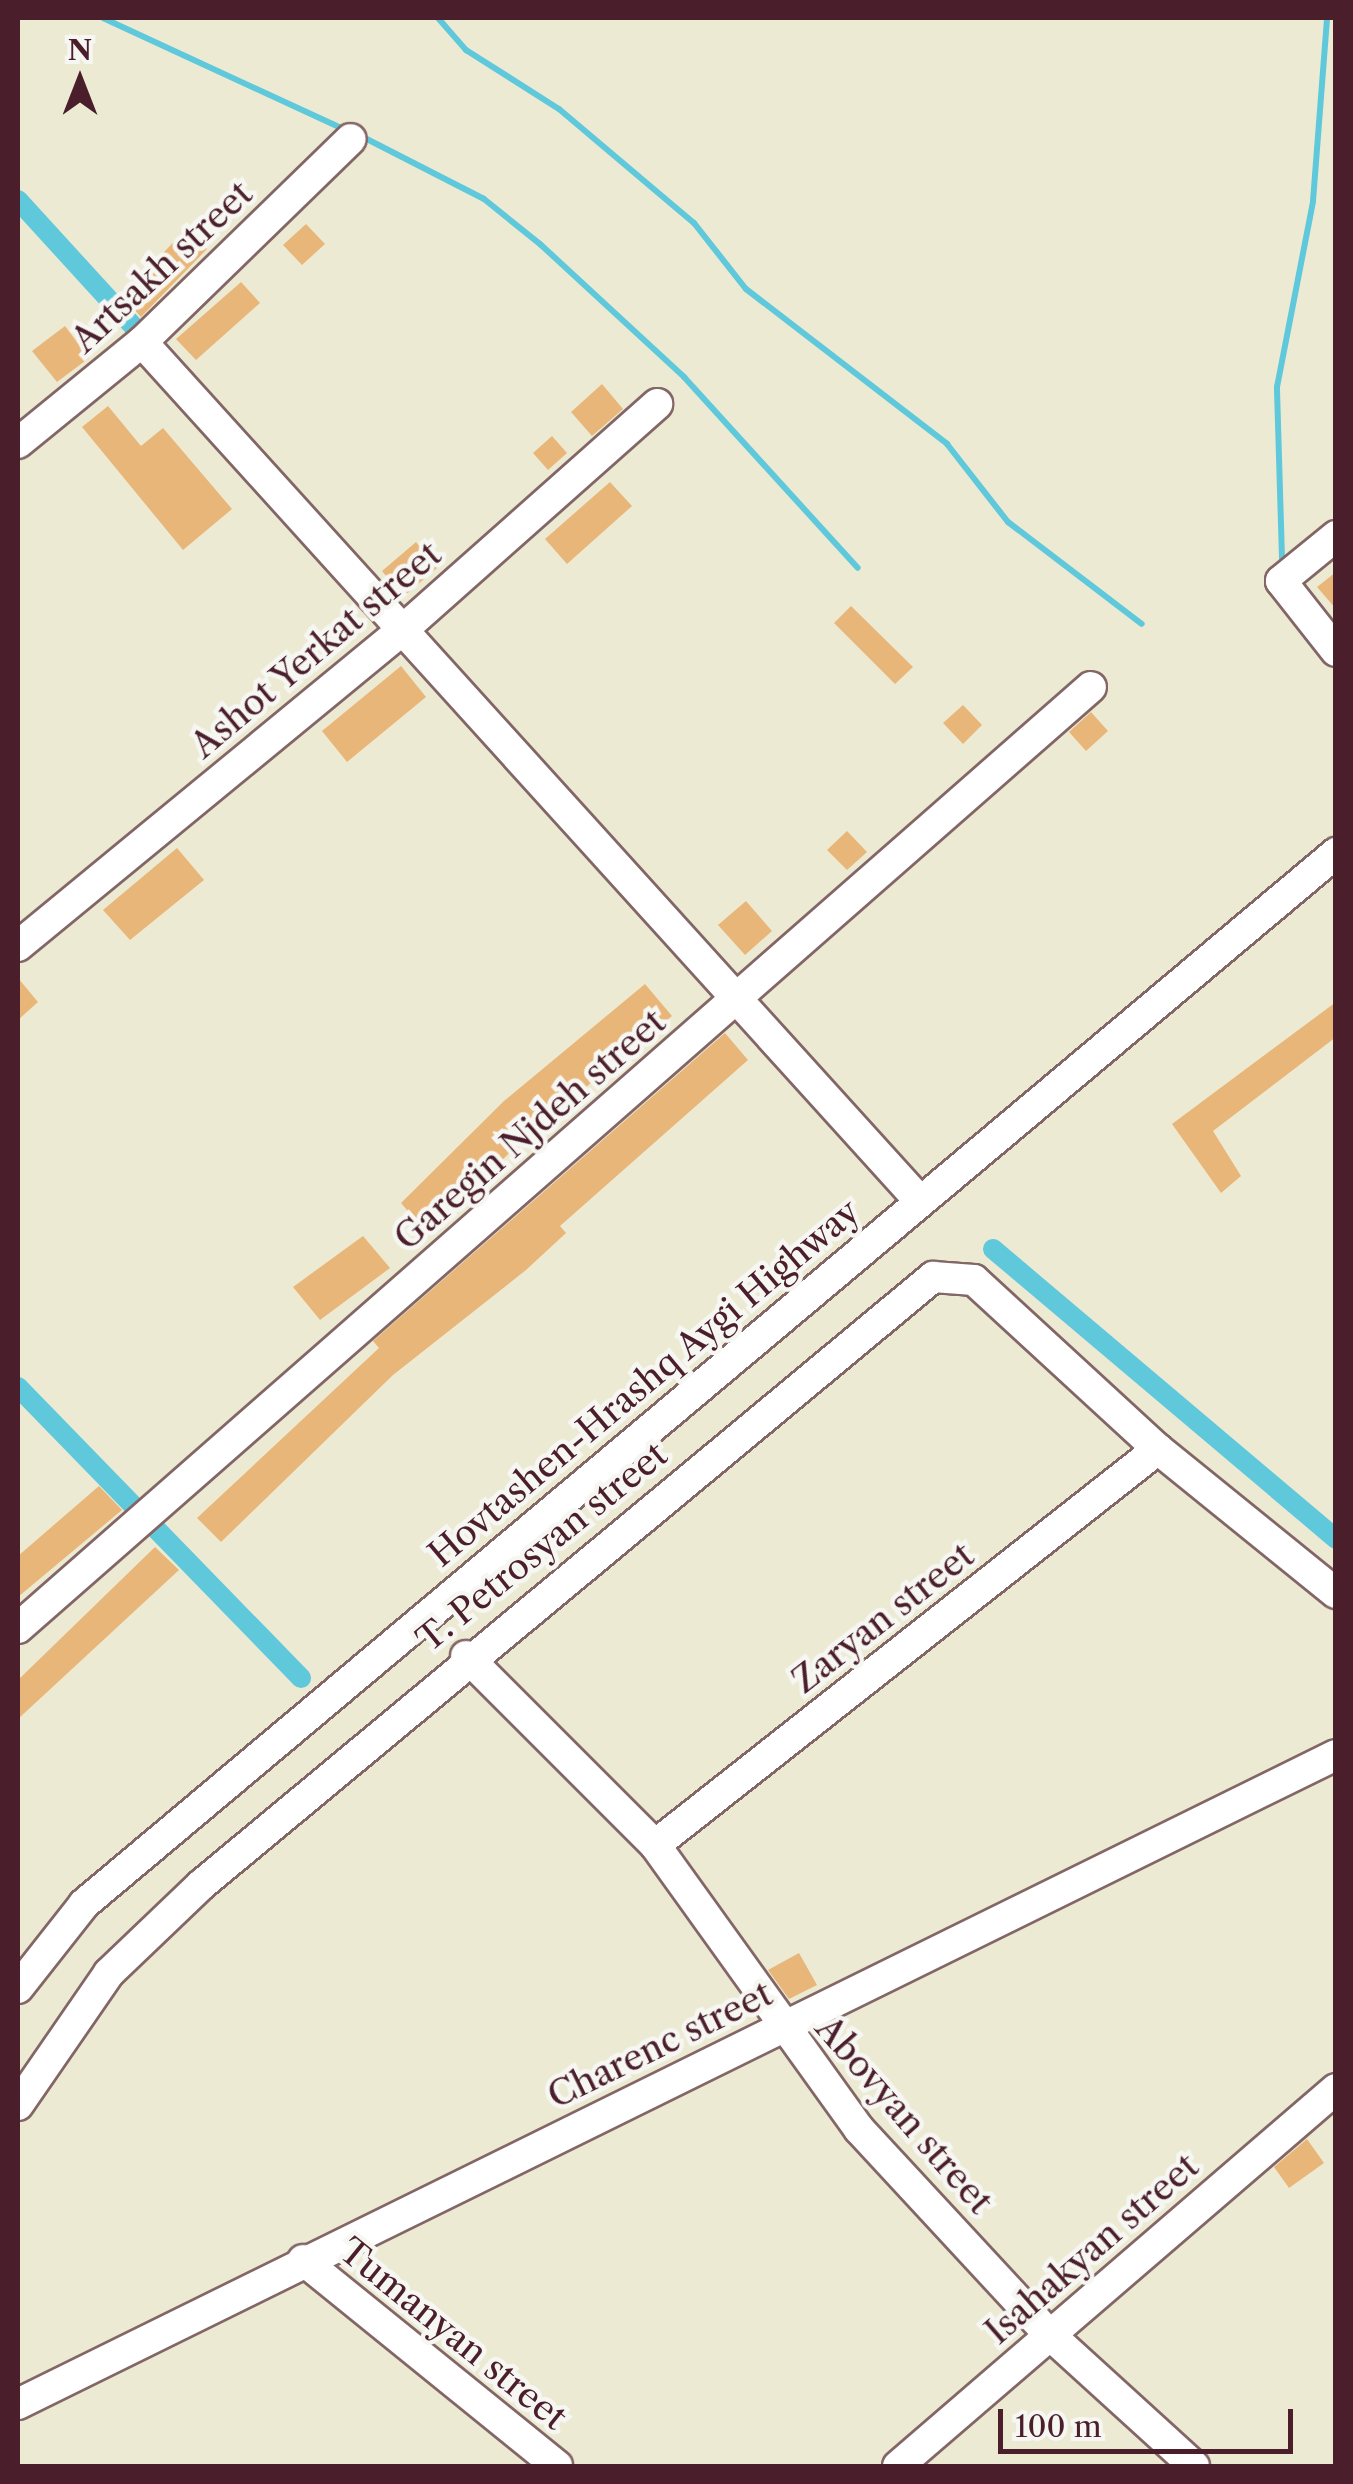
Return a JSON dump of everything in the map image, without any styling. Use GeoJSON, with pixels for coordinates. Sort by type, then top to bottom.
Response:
{"type":"FeatureCollection","features":[{"type":"Feature","properties":{"kind":"street","name":"Artsakh street"},"geometry":{"type":"LineString","coordinates":[[18,443],[142,342],[351,140]]}},
{"type":"Feature","properties":{"kind":"street"},"geometry":{"type":"LineString","coordinates":[[142,342],[395,636],[919,1200]]}},
{"type":"Feature","properties":{"kind":"street","name":"Ashot Yerkat street"},"geometry":{"type":"LineString","coordinates":[[18,946],[395,636],[657,404]]}},
{"type":"Feature","properties":{"kind":"street"},"geometry":{"type":"LineString","coordinates":[[1336,536],[1281,581],[1336,650]]}},
{"type":"Feature","properties":{"kind":"street","name":"Garegin Njdeh street"},"geometry":{"type":"LineString","coordinates":[[18,1628],[160,1498],[738,1001],[1091,687]]}},
{"type":"Feature","properties":{"kind":"street","name":"Hovtashen-Hrashq Aygi Highway"},"geometry":{"type":"LineString","coordinates":[[18,1988],[84,1904],[1336,853]]}},
{"type":"Feature","properties":{"kind":"street","name":"T. Petrosyan street"},"geometry":{"type":"LineString","coordinates":[[18,2105],[110,1973],[466,1656],[933,1278],[974,1280],[1158,1450],[1336,1593]]}},
{"type":"Feature","properties":{"kind":"street","name":"Zaryan street"},"geometry":{"type":"LineString","coordinates":[[655,1844],[1158,1450]]}},
{"type":"Feature","properties":{"kind":"street","name":"Abovyan street"},"geometry":{"type":"LineString","coordinates":[[466,1656],[655,1844],[780,2030],[1049,2334],[1194,2466]]}},
{"type":"Feature","properties":{"kind":"street","name":"Charenc street"},"geometry":{"type":"LineString","coordinates":[[18,2404],[302,2260],[780,2030],[1336,1755]]}},
{"type":"Feature","properties":{"kind":"street","name":"Isahakyan street"},"geometry":{"type":"LineString","coordinates":[[898,2466],[1336,2089]]}},
{"type":"Feature","properties":{"kind":"street","name":"Tumanyan street"},"geometry":{"type":"LineString","coordinates":[[302,2260],[556,2466]]}},
{"type":"Feature","properties":{"kind":"building"},"geometry":{"type":"Polygon","coordinates":[[[306,224],[325,244],[302,265],[283,245],[306,224]]]}},
{"type":"Feature","properties":{"kind":"building"},"geometry":{"type":"Polygon","coordinates":[[[187,228],[207,249],[141,317],[122,296],[187,228]]]}},
{"type":"Feature","properties":{"kind":"building"},"geometry":{"type":"Polygon","coordinates":[[[241,282],[260,303],[196,360],[176,339],[241,282]]]}},
{"type":"Feature","properties":{"kind":"building"},"geometry":{"type":"Polygon","coordinates":[[[65,326],[89,358],[57,382],[32,351],[65,326]]]}},
{"type":"Feature","properties":{"kind":"building"},"geometry":{"type":"Polygon","coordinates":[[[602,384],[623,409],[592,436],[571,412],[602,384]]]}},
{"type":"Feature","properties":{"kind":"building"},"geometry":{"type":"Polygon","coordinates":[[[108,406],[141,446],[163,428],[232,509],[183,550],[82,427],[108,406]]]}},
{"type":"Feature","properties":{"kind":"building"},"geometry":{"type":"Polygon","coordinates":[[[552,436],[567,453],[548,470],[533,453],[552,436]]]}},
{"type":"Feature","properties":{"kind":"building"},"geometry":{"type":"Polygon","coordinates":[[[610,482],[632,506],[567,564],[545,539],[610,482]]]}},
{"type":"Feature","properties":{"kind":"building"},"geometry":{"type":"Polygon","coordinates":[[[416,542],[437,568],[403,597],[382,571],[416,542]]]}},
{"type":"Feature","properties":{"kind":"building"},"geometry":{"type":"Polygon","coordinates":[[[1336,572],[1336,609],[1317,587],[1336,572]]]}},
{"type":"Feature","properties":{"kind":"building"},"geometry":{"type":"Polygon","coordinates":[[[851,606],[913,667],[895,684],[834,623],[851,606]]]}},
{"type":"Feature","properties":{"kind":"building"},"geometry":{"type":"Polygon","coordinates":[[[401,666],[426,697],[347,762],[322,731],[401,666]]]}},
{"type":"Feature","properties":{"kind":"building"},"geometry":{"type":"Polygon","coordinates":[[[963,705],[982,725],[963,744],[943,723],[963,705]]]}},
{"type":"Feature","properties":{"kind":"building"},"geometry":{"type":"Polygon","coordinates":[[[1091,712],[1108,731],[1086,751],[1069,732],[1091,712]]]}},
{"type":"Feature","properties":{"kind":"building"},"geometry":{"type":"Polygon","coordinates":[[[847,831],[867,852],[847,870],[827,850],[847,831]]]}},
{"type":"Feature","properties":{"kind":"building"},"geometry":{"type":"Polygon","coordinates":[[[177,848],[204,880],[130,940],[103,910],[177,848]]]}},
{"type":"Feature","properties":{"kind":"building"},"geometry":{"type":"Polygon","coordinates":[[[746,901],[772,931],[745,955],[718,925],[746,901]]]}},
{"type":"Feature","properties":{"kind":"building"},"geometry":{"type":"Polygon","coordinates":[[[18,978],[38,1002],[18,1020],[18,978]]]}},
{"type":"Feature","properties":{"kind":"building"},"geometry":{"type":"Polygon","coordinates":[[[645,984],[672,1016],[522,1140],[428,1235],[401,1203],[504,1101],[645,984]]]}},
{"type":"Feature","properties":{"kind":"building"},"geometry":{"type":"Polygon","coordinates":[[[1336,1002],[1336,1037],[1213,1131],[1241,1176],[1221,1193],[1172,1124],[1336,1002]]]}},
{"type":"Feature","properties":{"kind":"building"},"geometry":{"type":"Polygon","coordinates":[[[725,1033],[748,1060],[560,1226],[566,1233],[526,1270],[393,1375],[221,1542],[197,1518],[379,1348],[373,1341],[725,1033]]]}},
{"type":"Feature","properties":{"kind":"building"},"geometry":{"type":"Polygon","coordinates":[[[363,1236],[390,1268],[320,1320],[293,1287],[363,1236]]]}},
{"type":"Feature","properties":{"kind":"building"},"geometry":{"type":"Polygon","coordinates":[[[99,1486],[122,1510],[18,1597],[18,1556],[99,1486]]]}},
{"type":"Feature","properties":{"kind":"building"},"geometry":{"type":"Polygon","coordinates":[[[155,1547],[179,1570],[18,1719],[18,1680],[155,1547]]]}},
{"type":"Feature","properties":{"kind":"building"},"geometry":{"type":"Polygon","coordinates":[[[799,1953],[817,1985],[789,1999],[768,1970],[799,1953]]]}},
{"type":"Feature","properties":{"kind":"building"},"geometry":{"type":"Polygon","coordinates":[[[1307,2139],[1324,2163],[1289,2188],[1274,2167],[1307,2139]]]}},
{"type":"Feature","properties":{"kind":"waterway"},"geometry":{"type":"LineString","coordinates":[[103,18],[347,131]]}},
{"type":"Feature","properties":{"kind":"waterway"},"geometry":{"type":"LineString","coordinates":[[438,18],[466,50],[559,109],[694,223],[746,289],[947,444],[1008,522],[1142,624]]}},
{"type":"Feature","properties":{"kind":"waterway"},"geometry":{"type":"LineString","coordinates":[[1282,558],[1277,387],[1313,201],[1327,18]]}},
{"type":"Feature","properties":{"kind":"waterway"},"geometry":{"type":"LineString","coordinates":[[359,135],[484,199],[540,244],[684,377],[858,568]]}},
{"type":"Feature","properties":{"kind":"waterway"},"geometry":{"type":"LineString","coordinates":[[18,200],[133,326]]}},
{"type":"Feature","properties":{"kind":"waterway"},"geometry":{"type":"LineString","coordinates":[[993,1249],[1336,1539]]}},
{"type":"Feature","properties":{"kind":"waterway"},"geometry":{"type":"LineString","coordinates":[[18,1387],[301,1678]]}}]}
